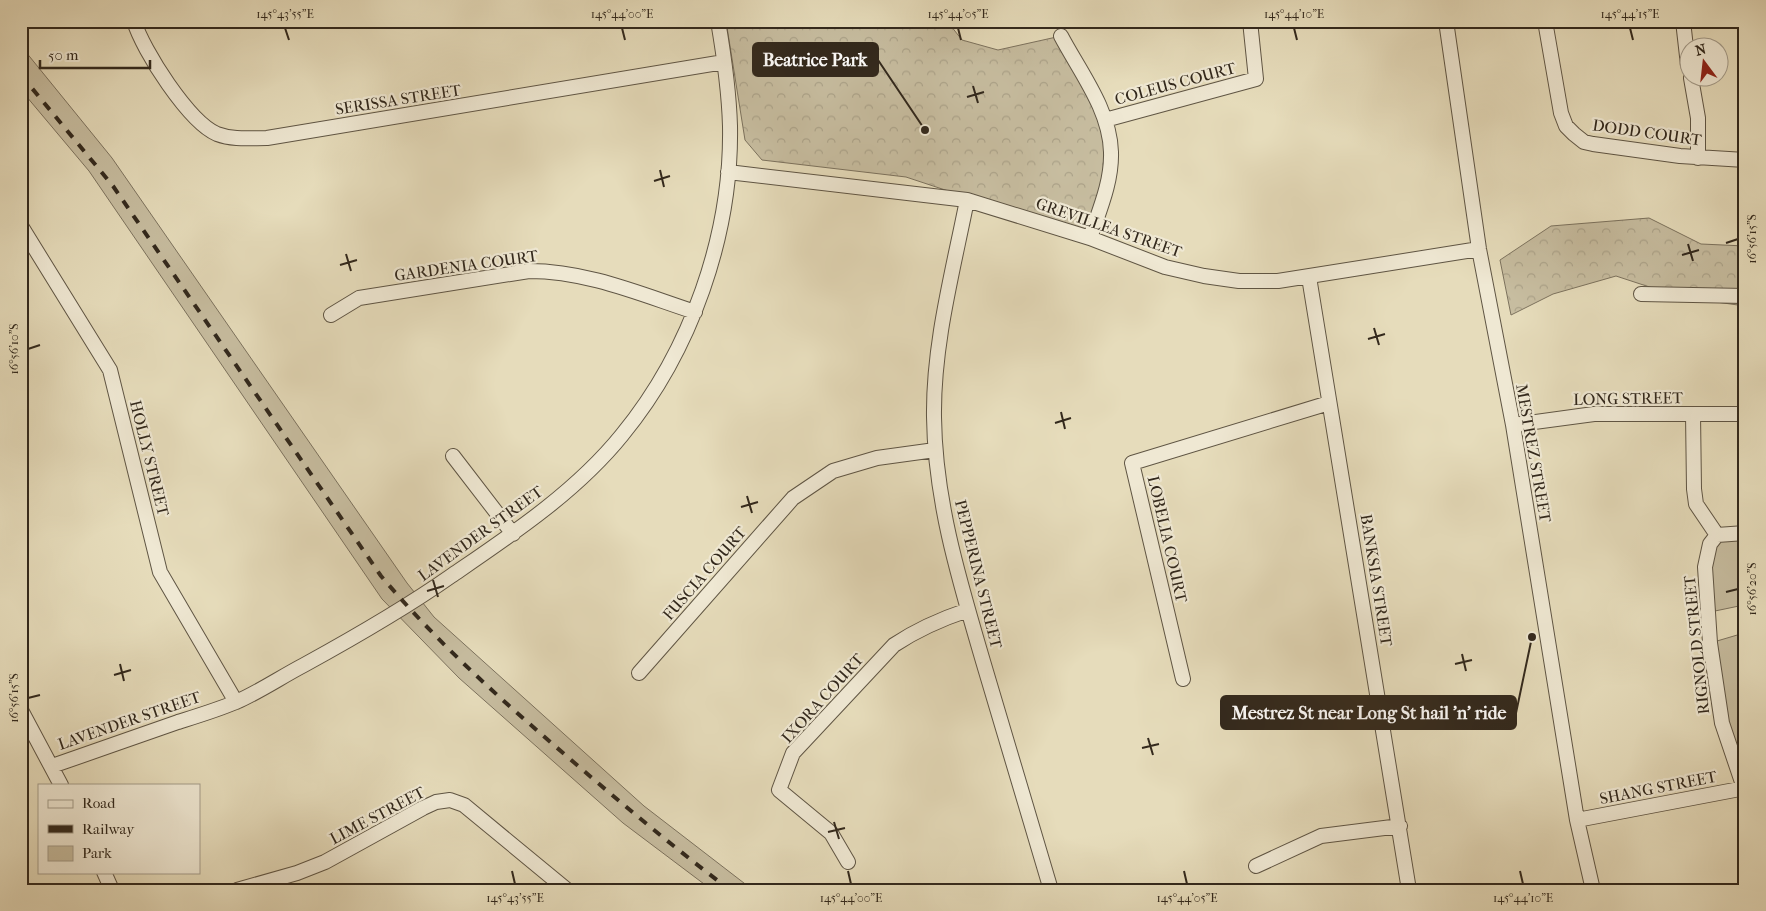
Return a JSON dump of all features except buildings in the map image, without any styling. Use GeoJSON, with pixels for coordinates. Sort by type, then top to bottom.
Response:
{"type":"FeatureCollection","features":[{"type":"Feature","properties":{"kind":"street","name":"SERISSA STREET"},"geometry":{"type":"LineString","coordinates":[[134,21],[144,45],[181,103],[199,121],[216,133],[232,138],[266,138],[724,62]]}},
{"type":"Feature","properties":{"kind":"street","name":"LAVENDER STREET"},"geometry":{"type":"LineString","coordinates":[[52,766],[236,702],[393,616],[513,534],[565,492],[622,436],[673,359],[695,312],[709,269],[726,194],[730,127],[718,21]]}},
{"type":"Feature","properties":{"kind":"street","name":"COLEUS COURT"},"geometry":{"type":"LineString","coordinates":[[1105,120],[1256,79],[1250,21]]}},
{"type":"Feature","properties":{"kind":"street","name":"MESTREZ STREET"},"geometry":{"type":"LineString","coordinates":[[1446,21],[1479,249],[1513,425],[1577,820],[1593,890]]}},
{"type":"Feature","properties":{"kind":"street","name":"DODD COURT"},"geometry":{"type":"LineString","coordinates":[[1545,21],[1561,113],[1566,126],[1584,142],[1698,158],[1745,160]]}},
{"type":"Feature","properties":{"kind":"street"},"geometry":{"type":"LineString","coordinates":[[1683,21],[1685,38]]}},
{"type":"Feature","properties":{"kind":"street"},"geometry":{"type":"LineString","coordinates":[[1061,36],[1094,95],[1105,120],[1111,151],[1110,172],[1090,238]]}},
{"type":"Feature","properties":{"kind":"street"},"geometry":{"type":"LineString","coordinates":[[1693,88],[1698,118],[1698,158]]}},
{"type":"Feature","properties":{"kind":"street","name":"GREVILLEA STREET"},"geometry":{"type":"LineString","coordinates":[[728,172],[934,194],[967,200],[1090,238],[1165,266],[1204,276],[1239,281],[1278,281],[1309,277],[1479,249]]}},
{"type":"Feature","properties":{"kind":"street","name":"PEPPERINA STREET"},"geometry":{"type":"LineString","coordinates":[[967,200],[935,376],[935,450],[944,518],[968,610],[1051,890]]}},
{"type":"Feature","properties":{"kind":"street","name":"HOLLY STREET"},"geometry":{"type":"LineString","coordinates":[[21,226],[110,370],[160,572],[236,702]]}},
{"type":"Feature","properties":{"kind":"street","name":"GARDENIA COURT"},"geometry":{"type":"LineString","coordinates":[[331,315],[359,298],[529,271],[556,271],[585,276],[695,312]]}},
{"type":"Feature","properties":{"kind":"street","name":"BANKSIA STREET"},"geometry":{"type":"LineString","coordinates":[[1309,277],[1409,890]]}},
{"type":"Feature","properties":{"kind":"street"},"geometry":{"type":"LineString","coordinates":[[1641,294],[1745,296]]}},
{"type":"Feature","properties":{"kind":"street","name":"LOBELIA COURT"},"geometry":{"type":"LineString","coordinates":[[1182,679],[1132,463],[1329,403]]}},
{"type":"Feature","properties":{"kind":"street","name":"LONG STREET"},"geometry":{"type":"LineString","coordinates":[[1513,425],[1594,414],[1745,414]]}},
{"type":"Feature","properties":{"kind":"street"},"geometry":{"type":"LineString","coordinates":[[1692,414],[1695,496],[1703,517],[1717,535],[1745,533]]}},
{"type":"Feature","properties":{"kind":"street","name":"FUSCIA COURT"},"geometry":{"type":"LineString","coordinates":[[639,673],[792,498],[833,471],[877,458],[935,450]]}},
{"type":"Feature","properties":{"kind":"street"},"geometry":{"type":"LineString","coordinates":[[453,456],[513,534]]}},
{"type":"Feature","properties":{"kind":"street","name":"RIGNOLD STREET"},"geometry":{"type":"LineString","coordinates":[[1717,535],[1710,544],[1705,567],[1710,643],[1722,724],[1744,788]]}},
{"type":"Feature","properties":{"kind":"street","name":"IXORA COURT"},"geometry":{"type":"LineString","coordinates":[[848,862],[831,833],[779,790],[793,753],[894,645],[936,621],[968,610]]}},
{"type":"Feature","properties":{"kind":"street"},"geometry":{"type":"LineString","coordinates":[[21,710],[61,784]]}},
{"type":"Feature","properties":{"kind":"street","name":"SHANG STREET"},"geometry":{"type":"LineString","coordinates":[[1577,820],[1744,788]]}},
{"type":"Feature","properties":{"kind":"street","name":"LIME STREET"},"geometry":{"type":"LineString","coordinates":[[237,890],[297,873],[325,862],[423,808],[436,802],[450,800],[474,813],[566,890]]}},
{"type":"Feature","properties":{"kind":"street"},"geometry":{"type":"LineString","coordinates":[[1256,866],[1321,836],[1400,826]]}},
{"type":"Feature","properties":{"kind":"street"},"geometry":{"type":"LineString","coordinates":[[105,874],[112,890]]}},
{"type":"Feature","properties":{"kind":"green space"},"geometry":{"type":"Polygon","coordinates":[[[726,21],[947,21],[962,40],[998,50],[1061,36],[1105,120],[1110,171],[1096,240],[906,177],[762,160],[745,140],[726,21]]]}},
{"type":"Feature","properties":{"kind":"green space"},"geometry":{"type":"Polygon","coordinates":[[[21,46],[112,158],[407,583],[434,617],[644,806],[753,890],[712,890],[623,823],[459,678],[382,599],[89,171],[21,90],[21,46]]]}},
{"type":"Feature","properties":{"kind":"green space"},"geometry":{"type":"Polygon","coordinates":[[[1649,218],[1701,244],[1745,246],[1745,306],[1680,297],[1616,276],[1553,294],[1511,315],[1500,260],[1551,226],[1649,218]]]}},
{"type":"Feature","properties":{"kind":"green space"},"geometry":{"type":"Polygon","coordinates":[[[1745,537],[1745,766],[1728,720],[1717,641],[1744,633],[1739,606],[1715,611],[1710,582],[1710,565],[1712,556],[1722,539],[1745,537]]]}},
{"type":"Feature","properties":{"kind":"railway"},"geometry":{"type":"LineString","coordinates":[[21,75],[113,186],[381,576],[427,627],[500,697],[633,813],[730,890]]}},
{"type":"Feature","properties":{"kind":"place","name":"Beatrice Park"},"geometry":{"type":"Point","coordinates":[925,130]}},
{"type":"Feature","properties":{"kind":"place","name":"Mestrez St near Long St hail 'n' ride"},"geometry":{"type":"Point","coordinates":[1532,637]}}]}
